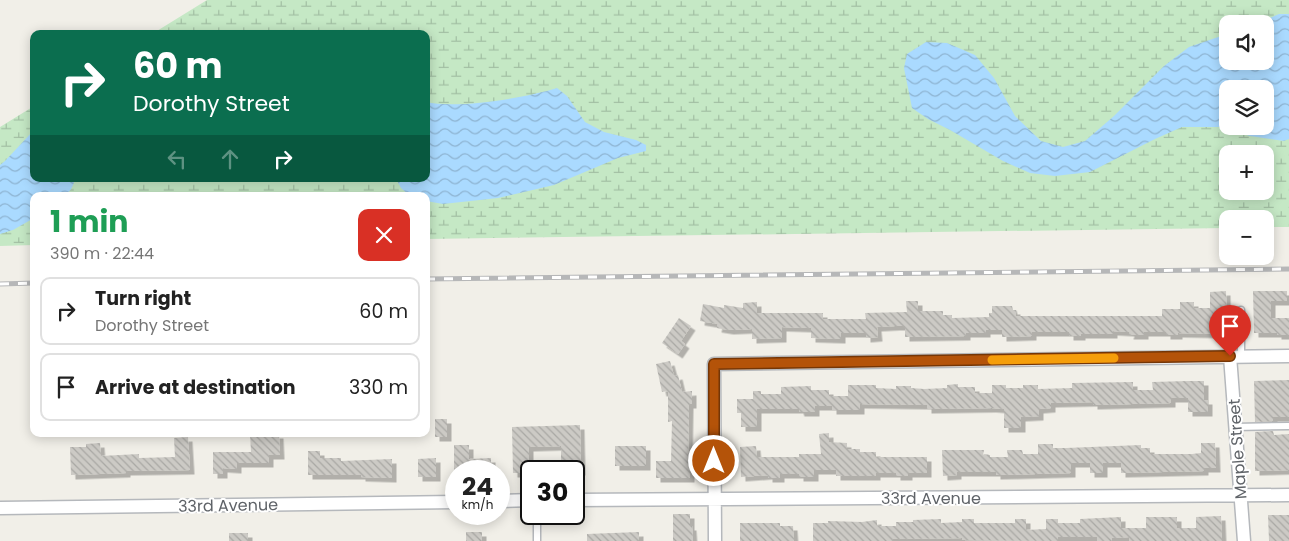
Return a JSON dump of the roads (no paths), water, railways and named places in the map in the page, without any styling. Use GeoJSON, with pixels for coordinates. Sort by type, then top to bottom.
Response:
{"type":"FeatureCollection","features":[{"type":"Feature","properties":{"kind":"street","name":"Maple Street"},"geometry":{"type":"LineString","coordinates":[[1236,356],[1235,427],[1244,541]]}},
{"type":"Feature","properties":{"kind":"street"},"geometry":{"type":"LineString","coordinates":[[715,541],[714,364],[1289,356]]}},
{"type":"Feature","properties":{"kind":"street","name":"33rd Avenue"},"geometry":{"type":"LineString","coordinates":[[585,500],[1289,495]]}},
{"type":"Feature","properties":{"kind":"street","name":"33rd Avenue"},"geometry":{"type":"LineString","coordinates":[[0,508],[445,502]]}},
{"type":"Feature","properties":{"kind":"lane"},"geometry":{"type":"LineString","coordinates":[[1236,356],[1241,310]]}},
{"type":"Feature","properties":{"kind":"lane"},"geometry":{"type":"LineString","coordinates":[[1235,427],[1289,426]]}},
{"type":"Feature","properties":{"kind":"lane"},"geometry":{"type":"LineString","coordinates":[[537,525],[537,541]]}},
{"type":"Feature","properties":{"kind":"water"},"geometry":{"type":"Polygon","coordinates":[[[1289,14],[1289,139],[1284,141],[1247,135],[1274,135],[1274,80],[1219,80],[1219,127],[1182,127],[1090,172],[1055,176],[1030,173],[1003,161],[912,108],[904,68],[907,54],[926,42],[947,43],[975,55],[994,78],[1015,116],[1041,141],[1063,147],[1085,141],[1114,116],[1164,66],[1189,47],[1219,37],[1219,70],[1274,70],[1274,16],[1289,14]]]}},
{"type":"Feature","properties":{"kind":"water"},"geometry":{"type":"Polygon","coordinates":[[[557,88],[567,96],[585,122],[604,132],[636,140],[646,145],[646,151],[618,158],[554,185],[498,198],[443,204],[430,202],[430,192],[406,192],[401,188],[398,182],[430,182],[430,103],[473,103],[528,95],[557,88]]]}},
{"type":"Feature","properties":{"kind":"water"},"geometry":{"type":"Polygon","coordinates":[[[30,134],[30,182],[74,182],[69,192],[30,192],[30,220],[13,230],[0,234],[0,165],[30,134]]]}},
{"type":"Feature","properties":{"kind":"railway"},"geometry":{"type":"LineString","coordinates":[[430,279],[1289,269]]}},
{"type":"Feature","properties":{"kind":"railway"},"geometry":{"type":"LineString","coordinates":[[0,284],[30,283]]}}]}
